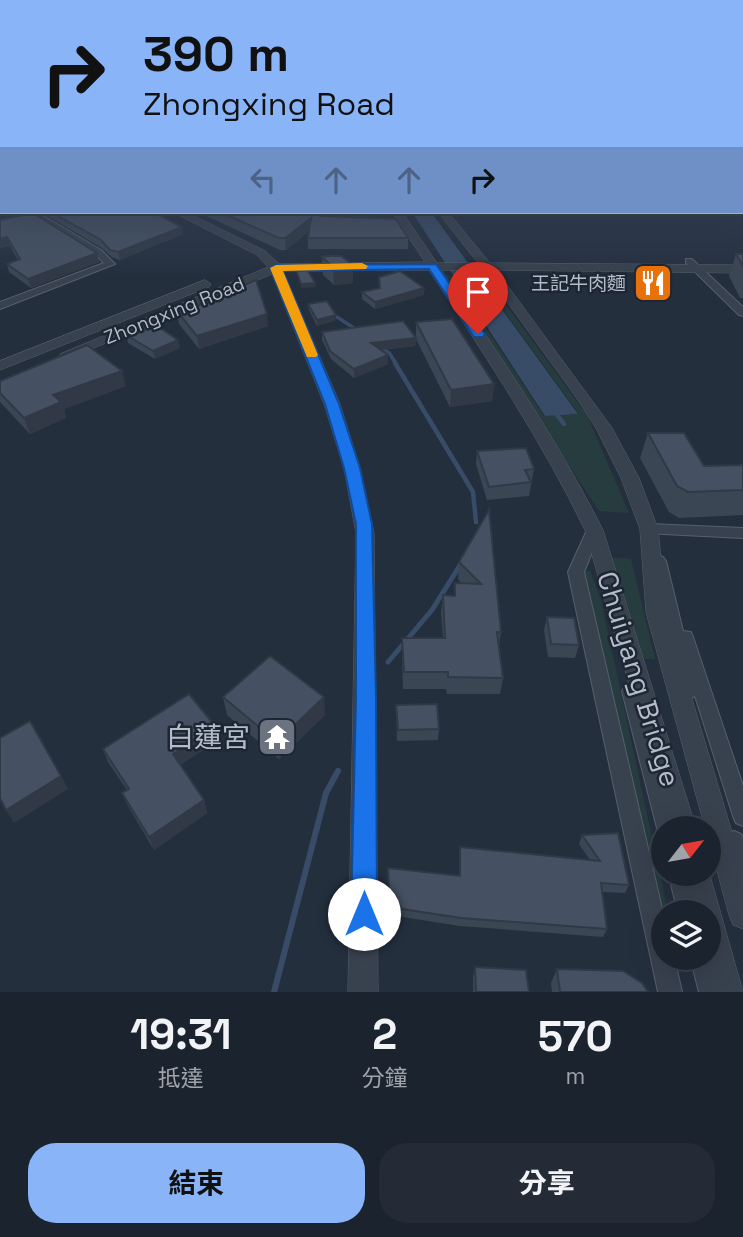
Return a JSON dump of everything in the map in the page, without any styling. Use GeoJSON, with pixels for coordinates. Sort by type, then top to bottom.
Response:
{"type":"FeatureCollection","features":[{"type":"Feature","properties":{"kind":"street"},"geometry":{"type":"LineString","coordinates":[[0,306],[110,264],[98,253],[34,214]]}},
{"type":"Feature","properties":{"kind":"street"},"geometry":{"type":"LineString","coordinates":[[182,214],[272,263],[332,404],[352,468],[364,524],[366,698],[363,992]]}},
{"type":"Feature","properties":{"kind":"street","name":"Chuiyang Bridge"},"geometry":{"type":"LineString","coordinates":[[444,214],[479,264],[604,428],[631,478],[649,529],[663,610],[743,915]]}},
{"type":"Feature","properties":{"kind":"street","name":"Chuiyang Bridge"},"geometry":{"type":"LineString","coordinates":[[400,220],[432,262],[492,355],[573,488],[594,530],[611,603],[679,816]]}},
{"type":"Feature","properties":{"kind":"street"},"geometry":{"type":"LineString","coordinates":[[693,265],[743,261]]}},
{"type":"Feature","properties":{"kind":"street","name":"Zhongxing Road"},"geometry":{"type":"LineString","coordinates":[[0,381],[272,263]]}},
{"type":"Feature","properties":{"kind":"street","name":"Zhongxing Road"},"geometry":{"type":"LineString","coordinates":[[0,366],[272,263],[479,264]]}},
{"type":"Feature","properties":{"kind":"street"},"geometry":{"type":"LineString","coordinates":[[479,264],[693,265],[743,269]]}},
{"type":"Feature","properties":{"kind":"street"},"geometry":{"type":"LineString","coordinates":[[693,265],[743,313]]}},
{"type":"Feature","properties":{"kind":"street"},"geometry":{"type":"LineString","coordinates":[[743,533],[649,529],[743,816]]}},
{"type":"Feature","properties":{"kind":"street"},"geometry":{"type":"LineString","coordinates":[[594,530],[576,572],[670,992]]}},
{"type":"Feature","properties":{"kind":"street"},"geometry":{"type":"LineString","coordinates":[[611,603],[664,816]]}},
{"type":"Feature","properties":{"kind":"street"},"geometry":{"type":"LineString","coordinates":[[663,610],[743,868]]}},
{"type":"Feature","properties":{"kind":"street"},"geometry":{"type":"LineString","coordinates":[[721,966],[728,992]]}},
{"type":"Feature","properties":{"kind":"street"},"geometry":{"type":"LineString","coordinates":[[705,970],[711,992]]}},
{"type":"Feature","properties":{"kind":"green space"},"geometry":{"type":"Polygon","coordinates":[[[444,275],[451,275],[544,416],[579,414],[478,275],[484,275],[587,415],[629,513],[599,511],[444,275]]]}},
{"type":"Feature","properties":{"kind":"green space"},"geometry":{"type":"Polygon","coordinates":[[[605,557],[631,559],[655,659],[641,659],[605,557]]]}},
{"type":"Feature","properties":{"kind":"green space"},"geometry":{"type":"Polygon","coordinates":[[[581,571],[590,571],[601,600],[651,833],[651,868],[581,571]]]}},
{"type":"Feature","properties":{"kind":"green space"},"geometry":{"type":"Polygon","coordinates":[[[655,886],[662,886],[665,900],[659,900],[655,886]]]}},
{"type":"Feature","properties":{"kind":"water"},"geometry":{"type":"Polygon","coordinates":[[[413,214],[432,214],[578,414],[545,416],[413,214]]]}},
{"type":"Feature","properties":{"kind":"building"},"geometry":{"type":"Polygon","coordinates":[[[35,214],[97,253],[28,279],[7,264],[20,259],[7,237],[0,239],[0,220],[35,214]]]}},
{"type":"Feature","properties":{"kind":"building"},"geometry":{"type":"Polygon","coordinates":[[[55,214],[157,214],[182,227],[118,252],[110,250],[101,240],[55,214]]]}},
{"type":"Feature","properties":{"kind":"building"},"geometry":{"type":"Polygon","coordinates":[[[225,214],[313,214],[396,219],[408,238],[308,238],[311,218],[285,238],[279,238],[225,214]]]}},
{"type":"Feature","properties":{"kind":"building"},"geometry":{"type":"Polygon","coordinates":[[[736,254],[743,254],[743,266],[736,254]]]}},
{"type":"Feature","properties":{"kind":"building"},"geometry":{"type":"Polygon","coordinates":[[[341,256],[353,265],[333,267],[322,257],[341,256]]]}},
{"type":"Feature","properties":{"kind":"building"},"geometry":{"type":"Polygon","coordinates":[[[307,269],[315,283],[301,284],[296,270],[307,269]]]}},
{"type":"Feature","properties":{"kind":"building"},"geometry":{"type":"Polygon","coordinates":[[[400,271],[424,288],[375,302],[362,292],[380,288],[379,277],[400,271]]]}},
{"type":"Feature","properties":{"kind":"building"},"geometry":{"type":"Polygon","coordinates":[[[256,280],[267,314],[197,336],[177,311],[218,300],[216,298],[256,280]]]}},
{"type":"Feature","properties":{"kind":"building"},"geometry":{"type":"Polygon","coordinates":[[[327,301],[336,315],[317,320],[308,304],[327,301]]]}},
{"type":"Feature","properties":{"kind":"building"},"geometry":{"type":"Polygon","coordinates":[[[452,319],[494,384],[451,390],[416,322],[452,319]]]}},
{"type":"Feature","properties":{"kind":"building"},"geometry":{"type":"Polygon","coordinates":[[[403,321],[416,338],[371,343],[388,355],[354,369],[330,351],[322,332],[403,321]]]}},
{"type":"Feature","properties":{"kind":"building"},"geometry":{"type":"Polygon","coordinates":[[[153,323],[178,340],[153,351],[126,335],[153,323]]]}},
{"type":"Feature","properties":{"kind":"building"},"geometry":{"type":"Polygon","coordinates":[[[87,345],[122,371],[53,395],[61,402],[24,418],[0,393],[0,381],[87,345]]]}},
{"type":"Feature","properties":{"kind":"building"},"geometry":{"type":"Polygon","coordinates":[[[648,433],[684,433],[704,466],[743,465],[743,490],[688,492],[677,486],[648,433]]]}},
{"type":"Feature","properties":{"kind":"building"},"geometry":{"type":"Polygon","coordinates":[[[526,448],[534,469],[525,470],[531,482],[489,487],[477,451],[526,448]]]}},
{"type":"Feature","properties":{"kind":"building"},"geometry":{"type":"Polygon","coordinates":[[[489,510],[501,632],[497,632],[503,678],[448,677],[448,672],[404,672],[402,638],[445,638],[443,595],[455,596],[455,583],[481,584],[459,562],[489,510]]]}},
{"type":"Feature","properties":{"kind":"building"},"geometry":{"type":"Polygon","coordinates":[[[547,617],[574,618],[579,645],[551,644],[547,617]]]}},
{"type":"Feature","properties":{"kind":"building","name":"白蓮宮"},"geometry":{"type":"Polygon","coordinates":[[[270,656],[324,697],[277,742],[223,697],[270,656]]]}},
{"type":"Feature","properties":{"kind":"building"},"geometry":{"type":"Polygon","coordinates":[[[189,694],[215,726],[173,754],[204,800],[149,837],[122,793],[129,789],[103,749],[189,694]]]}},
{"type":"Feature","properties":{"kind":"building"},"geometry":{"type":"Polygon","coordinates":[[[437,704],[439,729],[398,730],[396,705],[437,704]]]}},
{"type":"Feature","properties":{"kind":"building"},"geometry":{"type":"Polygon","coordinates":[[[30,721],[61,776],[6,810],[0,798],[0,738],[30,721]]]}},
{"type":"Feature","properties":{"kind":"building"},"geometry":{"type":"Polygon","coordinates":[[[618,833],[629,885],[601,883],[607,929],[461,918],[402,909],[389,894],[388,868],[460,876],[460,847],[600,861],[582,835],[618,833]]]}},
{"type":"Feature","properties":{"kind":"building"},"geometry":{"type":"Polygon","coordinates":[[[475,967],[526,970],[529,992],[476,992],[475,967]]]}},
{"type":"Feature","properties":{"kind":"building"},"geometry":{"type":"Polygon","coordinates":[[[557,969],[623,971],[642,983],[648,992],[560,992],[557,969]]]}},
{"type":"Feature","properties":{"kind":"waterway"},"geometry":{"type":"LineString","coordinates":[[337,317],[357,330]]}},
{"type":"Feature","properties":{"kind":"waterway"},"geometry":{"type":"LineString","coordinates":[[381,347],[390,354],[396,364]]}},
{"type":"Feature","properties":{"kind":"waterway"},"geometry":{"type":"LineString","coordinates":[[395,363],[473,492],[476,522]]}},
{"type":"Feature","properties":{"kind":"waterway"},"geometry":{"type":"LineString","coordinates":[[554,411],[564,424]]}},
{"type":"Feature","properties":{"kind":"waterway"},"geometry":{"type":"LineString","coordinates":[[388,662],[432,610],[462,562]]}},
{"type":"Feature","properties":{"kind":"waterway"},"geometry":{"type":"LineString","coordinates":[[274,992],[326,793],[338,771]]}},
{"type":"Feature","properties":{"kind":"slow traffic"},"geometry":{"type":"LineString","coordinates":[[312,355],[276,268],[362,266]]}},
{"type":"Feature","properties":{"kind":"place","name":"王記牛肉麵"},"geometry":{"type":"Point","coordinates":[653,283]}},
{"type":"Feature","properties":{"kind":"place","name":"白蓮宮"},"geometry":{"type":"Point","coordinates":[277,737]}},
{"type":"Feature","properties":{"kind":"route"},"geometry":{"type":"LineString","coordinates":[[364,914],[364,524],[352,468],[332,404],[276,268],[432,266],[478,334]]}}]}
